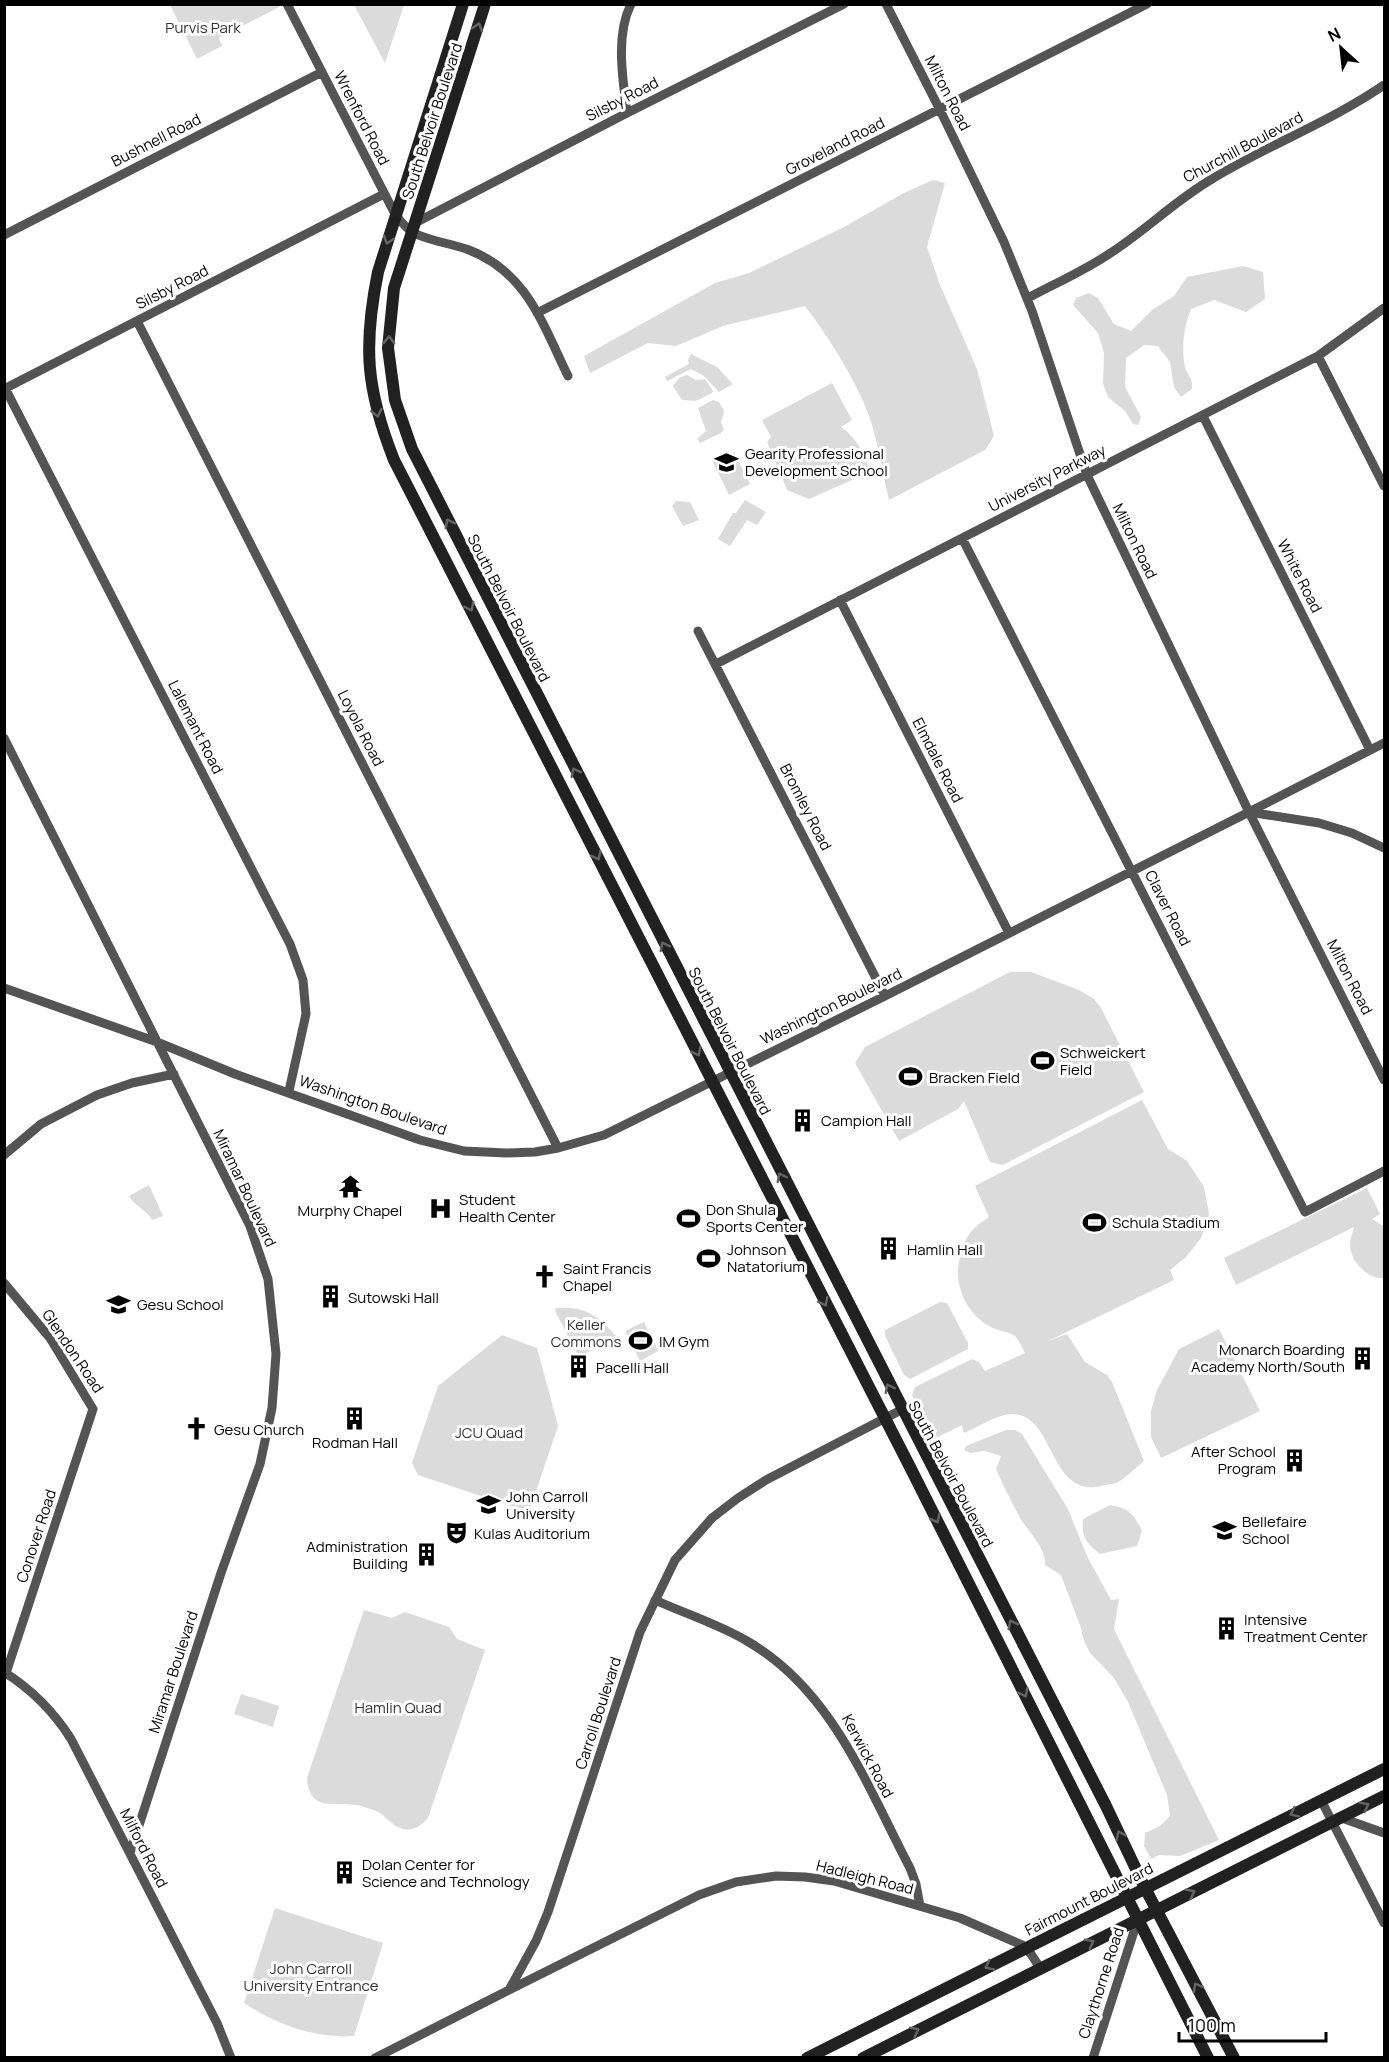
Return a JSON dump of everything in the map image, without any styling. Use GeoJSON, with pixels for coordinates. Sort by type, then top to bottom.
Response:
{"type":"FeatureCollection","features":[{"type":"Feature","properties":{"kind":"street","name":"Wrenford Road"},"geometry":{"type":"LineString","coordinates":[[287,4],[396,216],[414,228],[469,250],[506,271],[523,289],[568,376]]}},
{"type":"Feature","properties":{"kind":"street","name":"South Belvoir Boulevard"},"geometry":{"type":"LineString","coordinates":[[463,4],[378,272],[370,308],[368,359],[379,423],[394,460],[1208,2058]]}},
{"type":"Feature","properties":{"kind":"street","name":"South Belvoir Boulevard"},"geometry":{"type":"LineString","coordinates":[[485,4],[394,288],[388,348],[394,400],[412,449],[517,658],[1234,2058]]}},
{"type":"Feature","properties":{"kind":"street"},"geometry":{"type":"LineString","coordinates":[[627,113],[621,68],[625,16],[631,4]]}},
{"type":"Feature","properties":{"kind":"street","name":"Silsby Road"},"geometry":{"type":"LineString","coordinates":[[414,228],[627,113],[844,4]]}},
{"type":"Feature","properties":{"kind":"street","name":"Milton Road"},"geometry":{"type":"LineString","coordinates":[[886,4],[1004,242],[1028,298],[1086,475],[1249,812],[1384,1080]]}},
{"type":"Feature","properties":{"kind":"street","name":"Groveland Road"},"geometry":{"type":"LineString","coordinates":[[537,313],[1147,4]]}},
{"type":"Feature","properties":{"kind":"street","name":"Bushnell Road"},"geometry":{"type":"LineString","coordinates":[[4,235],[322,72]]}},
{"type":"Feature","properties":{"kind":"street","name":"Churchill Boulevard"},"geometry":{"type":"LineString","coordinates":[[1028,298],[1097,262],[1176,202],[1213,178],[1345,110],[1384,85]]}},
{"type":"Feature","properties":{"kind":"street","name":"Silsby Road"},"geometry":{"type":"LineString","coordinates":[[5,389],[384,194]]}},
{"type":"Feature","properties":{"kind":"street","name":"University Parkway"},"geometry":{"type":"LineString","coordinates":[[716,664],[1318,356],[1384,308]]}},
{"type":"Feature","properties":{"kind":"street","name":"Loyola Road"},"geometry":{"type":"LineString","coordinates":[[137,321],[558,1148]]}},
{"type":"Feature","properties":{"kind":"street"},"geometry":{"type":"LineString","coordinates":[[1318,356],[1384,486]]}},
{"type":"Feature","properties":{"kind":"street","name":"Lalemant Road"},"geometry":{"type":"LineString","coordinates":[[5,389],[290,944],[303,980],[306,1014],[289,1091]]}},
{"type":"Feature","properties":{"kind":"street","name":"White Road"},"geometry":{"type":"LineString","coordinates":[[1203,416],[1370,750]]}},
{"type":"Feature","properties":{"kind":"street","name":"Claver Road"},"geometry":{"type":"LineString","coordinates":[[962,538],[1305,1212],[1384,1171]]}},
{"type":"Feature","properties":{"kind":"street","name":"Elmdale Road"},"geometry":{"type":"LineString","coordinates":[[840,600],[1009,933]]}},
{"type":"Feature","properties":{"kind":"street","name":"Bromley Road"},"geometry":{"type":"LineString","coordinates":[[698,631],[885,996]]}},
{"type":"Feature","properties":{"kind":"street"},"geometry":{"type":"LineString","coordinates":[[500,667],[517,658]]}},
{"type":"Feature","properties":{"kind":"street","name":"Miramar Boulevard"},"geometry":{"type":"LineString","coordinates":[[4,738],[250,1226],[268,1279],[276,1354],[272,1408],[260,1464],[221,1573],[130,1853]]}},
{"type":"Feature","properties":{"kind":"street","name":"Washington Boulevard"},"geometry":{"type":"LineString","coordinates":[[4,988],[158,1042],[235,1074],[289,1091],[420,1140],[464,1151],[506,1153],[558,1148],[604,1135],[885,996],[1384,743]]}},
{"type":"Feature","properties":{"kind":"street"},"geometry":{"type":"LineString","coordinates":[[1249,812],[1319,823],[1352,832],[1384,848]]}},
{"type":"Feature","properties":{"kind":"street"},"geometry":{"type":"LineString","coordinates":[[4,1155],[41,1124],[97,1095],[132,1083],[174,1074]]}},
{"type":"Feature","properties":{"kind":"street","name":"Glendon Road"},"geometry":{"type":"LineString","coordinates":[[4,1283],[50,1338],[93,1408]]}},
{"type":"Feature","properties":{"kind":"street","name":"Conover Road"},"geometry":{"type":"LineString","coordinates":[[5,1672],[93,1408]]}},
{"type":"Feature","properties":{"kind":"street","name":"Carroll Boulevard"},"geometry":{"type":"LineString","coordinates":[[509,1990],[536,1941],[548,1912],[637,1641],[675,1560],[712,1518],[738,1498],[766,1480],[901,1410]]}},
{"type":"Feature","properties":{"kind":"street","name":"Kerwick Road"},"geometry":{"type":"LineString","coordinates":[[655,1600],[747,1641],[778,1664],[819,1704],[836,1726],[910,1868],[920,1906]]}},
{"type":"Feature","properties":{"kind":"street","name":"Milford Road"},"geometry":{"type":"LineString","coordinates":[[5,1672],[38,1698],[64,1728],[217,2023],[231,2058]]}},
{"type":"Feature","properties":{"kind":"street","name":"Fairmount Boulevard"},"geometry":{"type":"LineString","coordinates":[[807,2058],[1384,1769]]}},
{"type":"Feature","properties":{"kind":"street"},"geometry":{"type":"LineString","coordinates":[[863,2058],[1334,1818],[1384,1796]]}},
{"type":"Feature","properties":{"kind":"street"},"geometry":{"type":"LineString","coordinates":[[1321,1800],[1334,1818],[1384,1923]]}},
{"type":"Feature","properties":{"kind":"street"},"geometry":{"type":"LineString","coordinates":[[1334,1818],[1384,1833]]}},
{"type":"Feature","properties":{"kind":"street","name":"Hadleigh Road"},"geometry":{"type":"LineString","coordinates":[[509,1990],[691,1898],[749,1879],[791,1876],[819,1878],[960,1918],[1026,1948]]}},
{"type":"Feature","properties":{"kind":"street","name":"Claythorne Road"},"geometry":{"type":"LineString","coordinates":[[1093,2058],[1138,1919]]}},
{"type":"Feature","properties":{"kind":"street"},"geometry":{"type":"LineString","coordinates":[[1026,1948],[1040,1968]]}},
{"type":"Feature","properties":{"kind":"street"},"geometry":{"type":"LineString","coordinates":[[375,2058],[509,1990]]}},
{"type":"Feature","properties":{"kind":"green space","name":"Purvis Park"},"geometry":{"type":"Polygon","coordinates":[[[170,5],[281,5],[219,38],[222,46],[197,59],[170,5]]]}},
{"type":"Feature","properties":{"kind":"green space"},"geometry":{"type":"Polygon","coordinates":[[[354,5],[404,5],[385,63],[354,5]]]}},
{"type":"Feature","properties":{"kind":"green space"},"geometry":{"type":"Polygon","coordinates":[[[933,180],[945,183],[927,247],[940,285],[977,369],[994,436],[985,450],[889,500],[875,437],[863,401],[837,352],[805,306],[723,326],[676,346],[648,343],[590,373],[584,356],[715,283],[749,273],[933,180]]]}},
{"type":"Feature","properties":{"kind":"green space"},"geometry":{"type":"Polygon","coordinates":[[[1243,266],[1263,272],[1265,299],[1246,312],[1214,300],[1191,309],[1185,329],[1183,352],[1192,389],[1181,397],[1174,387],[1170,362],[1158,346],[1144,345],[1126,358],[1125,387],[1141,417],[1138,425],[1133,424],[1125,411],[1108,397],[1103,384],[1104,353],[1098,333],[1073,305],[1076,298],[1089,293],[1098,298],[1114,324],[1131,331],[1152,310],[1174,296],[1187,277],[1243,266]]]}},
{"type":"Feature","properties":{"kind":"green space"},"geometry":{"type":"Polygon","coordinates":[[[691,354],[717,367],[733,384],[719,392],[704,376],[691,369],[667,381],[665,377],[689,364],[691,354]]]}},
{"type":"Feature","properties":{"kind":"green space"},"geometry":{"type":"Polygon","coordinates":[[[687,375],[696,380],[705,379],[712,393],[696,401],[682,400],[673,386],[679,378],[687,375]]]}},
{"type":"Feature","properties":{"kind":"green space"},"geometry":{"type":"Polygon","coordinates":[[[832,383],[852,420],[841,427],[859,446],[870,472],[809,499],[787,490],[767,442],[771,437],[762,420],[832,383]]]}},
{"type":"Feature","properties":{"kind":"green space"},"geometry":{"type":"Polygon","coordinates":[[[713,400],[719,402],[724,411],[721,422],[724,429],[721,433],[700,443],[697,439],[706,431],[698,408],[713,400]]]}},
{"type":"Feature","properties":{"kind":"green space"},"geometry":{"type":"Polygon","coordinates":[[[734,452],[750,484],[729,495],[713,462],[734,452]]]}},
{"type":"Feature","properties":{"kind":"green space"},"geometry":{"type":"Polygon","coordinates":[[[745,500],[766,512],[757,525],[747,520],[730,546],[718,539],[733,513],[736,513],[745,500]]]}},
{"type":"Feature","properties":{"kind":"green space"},"geometry":{"type":"Polygon","coordinates":[[[676,501],[690,502],[699,520],[683,526],[672,506],[676,501]]]}},
{"type":"Feature","properties":{"kind":"green space","name":"Schweickert Field"},"geometry":{"type":"Polygon","coordinates":[[[1010,972],[1031,972],[1079,990],[1094,999],[1101,1008],[1144,1092],[1003,1165],[990,1162],[964,1101],[958,1109],[899,1141],[855,1063],[865,1047],[1010,972]]]}},
{"type":"Feature","properties":{"kind":"green space","name":"Schula Stadium"},"geometry":{"type":"Polygon","coordinates":[[[1142,1100],[1168,1149],[1187,1161],[1204,1187],[1209,1214],[1201,1238],[1186,1257],[1170,1270],[1174,1280],[1046,1342],[1067,1334],[1085,1362],[1107,1375],[1112,1382],[1144,1461],[1118,1482],[1086,1487],[1072,1481],[1062,1470],[1037,1427],[1026,1417],[1011,1414],[964,1433],[962,1425],[938,1437],[931,1434],[912,1395],[915,1387],[972,1359],[979,1362],[985,1371],[1025,1353],[1015,1336],[992,1328],[981,1321],[969,1307],[960,1290],[958,1271],[963,1247],[968,1235],[989,1217],[975,1186],[1142,1100]]]}},
{"type":"Feature","properties":{"kind":"green space"},"geometry":{"type":"Polygon","coordinates":[[[149,1185],[163,1216],[152,1220],[129,1196],[149,1185]]]}},
{"type":"Feature","properties":{"kind":"green space"},"geometry":{"type":"Polygon","coordinates":[[[1367,1188],[1380,1214],[1372,1219],[1384,1226],[1384,1278],[1366,1273],[1353,1257],[1350,1245],[1354,1227],[1236,1285],[1224,1258],[1367,1188]]]}},
{"type":"Feature","properties":{"kind":"green space"},"geometry":{"type":"Polygon","coordinates":[[[940,1302],[947,1303],[968,1343],[968,1349],[910,1379],[904,1375],[885,1336],[885,1330],[940,1302]]]}},
{"type":"Feature","properties":{"kind":"green space","name":"Keller Commons"},"geometry":{"type":"Polygon","coordinates":[[[556,1308],[583,1310],[604,1323],[617,1337],[579,1357],[555,1311],[556,1308]]]}},
{"type":"Feature","properties":{"kind":"green space","name":"IM Gym"},"geometry":{"type":"Polygon","coordinates":[[[644,1322],[658,1351],[640,1361],[625,1331],[644,1322]]]}},
{"type":"Feature","properties":{"kind":"green space"},"geometry":{"type":"Polygon","coordinates":[[[1219,1329],[1260,1411],[1161,1458],[1151,1437],[1151,1411],[1157,1390],[1179,1349],[1219,1329]]]}},
{"type":"Feature","properties":{"kind":"green space","name":"JCU Quad"},"geometry":{"type":"Polygon","coordinates":[[[502,1335],[537,1348],[558,1426],[531,1506],[523,1510],[418,1475],[412,1463],[438,1386],[502,1335]]]}},
{"type":"Feature","properties":{"kind":"green space"},"geometry":{"type":"Polygon","coordinates":[[[1006,1430],[1015,1430],[1022,1434],[1068,1509],[1087,1556],[1111,1600],[1119,1599],[1114,1629],[1219,1840],[1180,1856],[1159,1855],[1151,1859],[1144,1846],[1145,1833],[1160,1826],[1170,1816],[1167,1795],[1128,1702],[1114,1678],[1090,1653],[1061,1575],[1045,1565],[1040,1546],[1022,1522],[1013,1505],[996,1469],[1001,1456],[985,1451],[970,1453],[964,1450],[966,1446],[1006,1430]]]}},
{"type":"Feature","properties":{"kind":"green space"},"geometry":{"type":"Polygon","coordinates":[[[1110,1505],[1130,1513],[1142,1531],[1137,1546],[1100,1554],[1086,1540],[1083,1519],[1110,1505]]]}},
{"type":"Feature","properties":{"kind":"green space","name":"Hamlin Quad"},"geometry":{"type":"Polygon","coordinates":[[[364,1610],[392,1618],[405,1612],[449,1627],[457,1639],[485,1650],[428,1818],[411,1829],[399,1828],[376,1811],[364,1807],[318,1801],[309,1789],[307,1778],[364,1610]]]}},
{"type":"Feature","properties":{"kind":"green space"},"geometry":{"type":"Polygon","coordinates":[[[241,1694],[279,1706],[273,1727],[234,1714],[241,1694]]]}},
{"type":"Feature","properties":{"kind":"green space","name":"John Carroll University Entrance"},"geometry":{"type":"Polygon","coordinates":[[[275,1908],[383,1943],[354,2036],[325,2035],[296,2028],[244,2003],[275,1908]]]}},
{"type":"Feature","properties":{"kind":"place","name":"Gearity Professional Development School"},"geometry":{"type":"Point","coordinates":[727,462]}},
{"type":"Feature","properties":{"kind":"place","name":"Schweickert Field"},"geometry":{"type":"Point","coordinates":[1042,1061]}},
{"type":"Feature","properties":{"kind":"place","name":"Bracken Field"},"geometry":{"type":"Point","coordinates":[911,1077]}},
{"type":"Feature","properties":{"kind":"place","name":"Campion Hall"},"geometry":{"type":"Point","coordinates":[803,1120]}},
{"type":"Feature","properties":{"kind":"place","name":"Murphy Chapel"},"geometry":{"type":"Point","coordinates":[350,1186]}},
{"type":"Feature","properties":{"kind":"place","name":"Student Health Center"},"geometry":{"type":"Point","coordinates":[441,1208]}},
{"type":"Feature","properties":{"kind":"place","name":"Don Shula Sports Center"},"geometry":{"type":"Point","coordinates":[688,1218]}},
{"type":"Feature","properties":{"kind":"place","name":"Schula Stadium"},"geometry":{"type":"Point","coordinates":[1094,1222]}},
{"type":"Feature","properties":{"kind":"place","name":"Hamlin Hall"},"geometry":{"type":"Point","coordinates":[889,1249]}},
{"type":"Feature","properties":{"kind":"place","name":"Johnson Natatorium"},"geometry":{"type":"Point","coordinates":[709,1258]}},
{"type":"Feature","properties":{"kind":"place","name":"Saint Francis Chapel"},"geometry":{"type":"Point","coordinates":[545,1277]}},
{"type":"Feature","properties":{"kind":"place","name":"Sutowski Hall"},"geometry":{"type":"Point","coordinates":[330,1297]}},
{"type":"Feature","properties":{"kind":"place","name":"Gesu School"},"geometry":{"type":"Point","coordinates":[119,1304]}},
{"type":"Feature","properties":{"kind":"place","name":"IM Gym"},"geometry":{"type":"Point","coordinates":[641,1341]}},
{"type":"Feature","properties":{"kind":"place","name":"Monarch Boarding Academy North/South"},"geometry":{"type":"Point","coordinates":[1363,1358]}},
{"type":"Feature","properties":{"kind":"place","name":"Pacelli Hall"},"geometry":{"type":"Point","coordinates":[578,1367]}},
{"type":"Feature","properties":{"kind":"place","name":"Rodman Hall"},"geometry":{"type":"Point","coordinates":[355,1418]}},
{"type":"Feature","properties":{"kind":"place","name":"Gesu Church"},"geometry":{"type":"Point","coordinates":[196,1429]}},
{"type":"Feature","properties":{"kind":"place","name":"After School Program"},"geometry":{"type":"Point","coordinates":[1294,1460]}},
{"type":"Feature","properties":{"kind":"place","name":"John Carroll University"},"geometry":{"type":"Point","coordinates":[488,1505]}},
{"type":"Feature","properties":{"kind":"place","name":"Bellefaire School"},"geometry":{"type":"Point","coordinates":[1224,1530]}},
{"type":"Feature","properties":{"kind":"place","name":"Kulas Auditorium"},"geometry":{"type":"Point","coordinates":[456,1533]}},
{"type":"Feature","properties":{"kind":"place","name":"Administration Building"},"geometry":{"type":"Point","coordinates":[426,1555]}},
{"type":"Feature","properties":{"kind":"place","name":"Intensive Treatment Center"},"geometry":{"type":"Point","coordinates":[1226,1628]}},
{"type":"Feature","properties":{"kind":"place","name":"Dolan Center for Science and Technology"},"geometry":{"type":"Point","coordinates":[344,1873]}}]}
